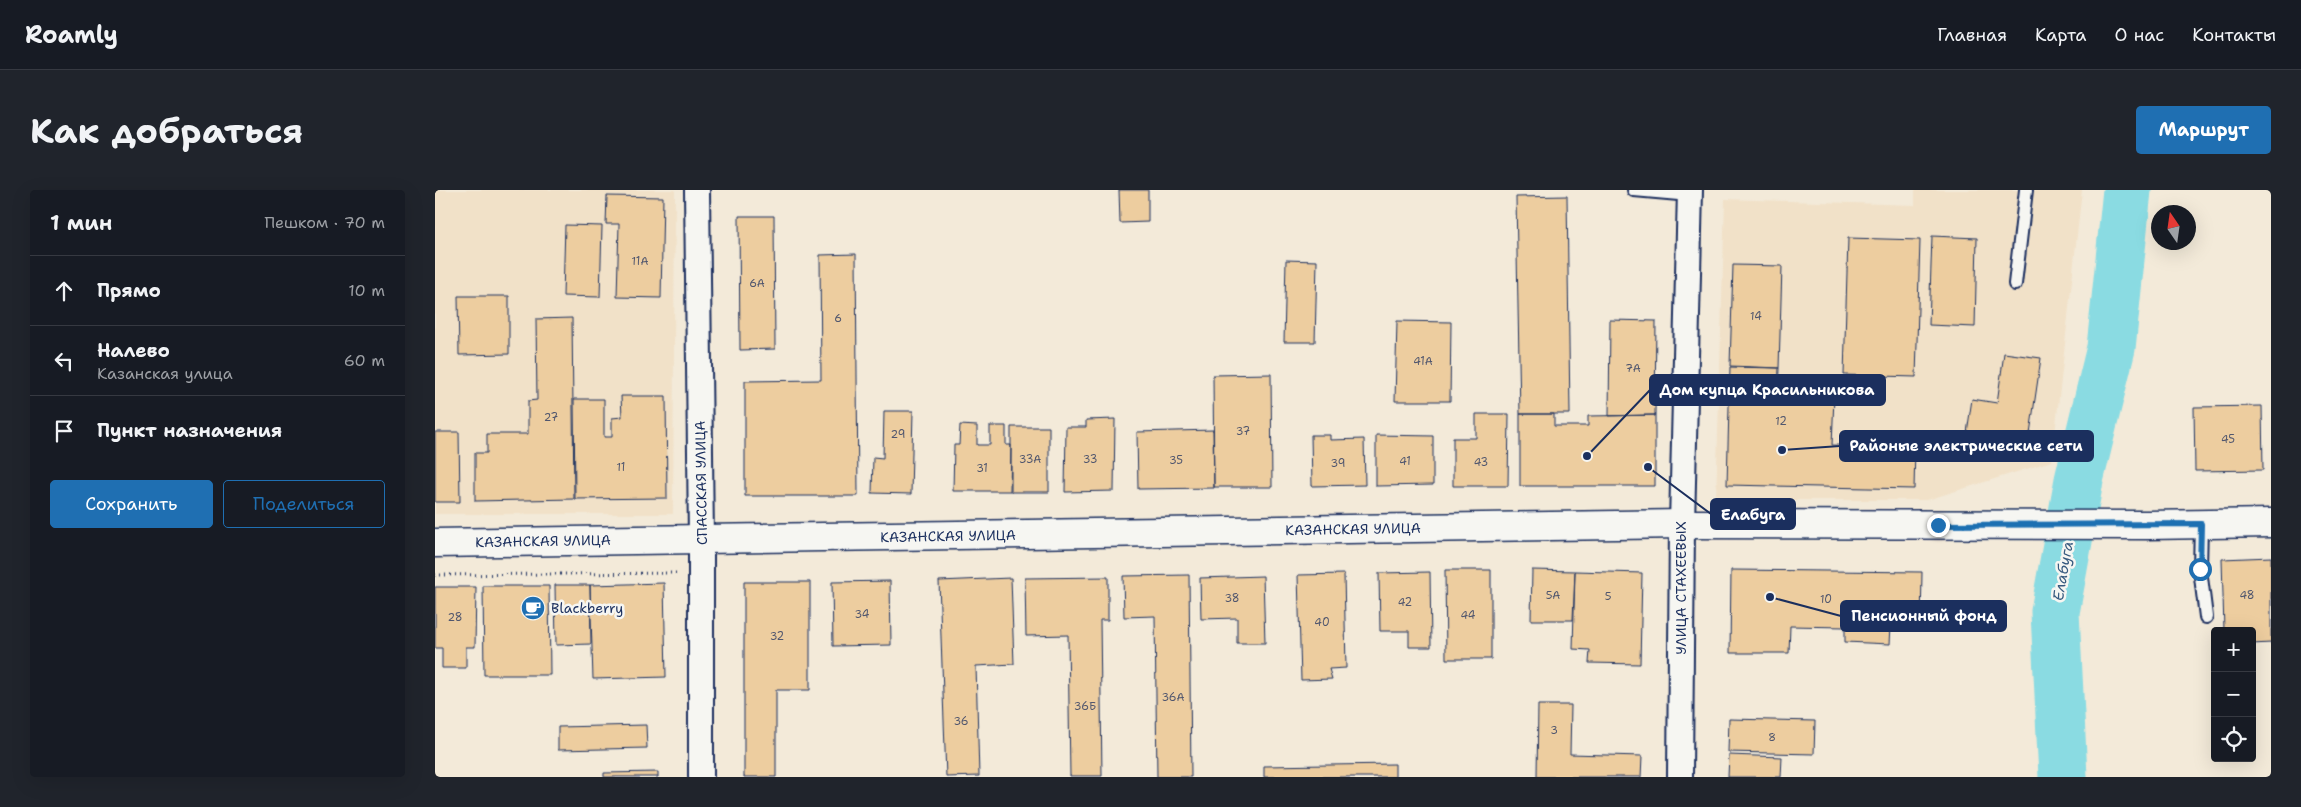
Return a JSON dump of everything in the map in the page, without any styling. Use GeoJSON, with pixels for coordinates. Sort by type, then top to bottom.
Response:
{"type":"FeatureCollection","features":[{"type":"Feature","properties":{"kind":"street","name":"СПАССКАЯ УЛИЦА"},"geometry":{"type":"LineString","coordinates":[[697,190],[701,540],[701,777]]}},
{"type":"Feature","properties":{"kind":"street","name":"УЛИЦА СТАХЕЕВЫХ"},"geometry":{"type":"LineString","coordinates":[[1680,777],[1682,524],[1690,192]]}},
{"type":"Feature","properties":{"kind":"street","name":"КАЗАНСКАЯ УЛИЦА"},"geometry":{"type":"LineString","coordinates":[[435,543],[1682,524],[2148,525],[2271,523]]}},
{"type":"Feature","properties":{"kind":"lane"},"geometry":{"type":"LineString","coordinates":[[1634,190],[1690,192]]}},
{"type":"Feature","properties":{"kind":"lane"},"geometry":{"type":"LineString","coordinates":[[2015,284],[2026,190]]}},
{"type":"Feature","properties":{"kind":"lane"},"geometry":{"type":"LineString","coordinates":[[2201,524],[2200,569],[2206,617]]}},
{"type":"Feature","properties":{"kind":"path"},"geometry":{"type":"LineString","coordinates":[[435,575],[701,572]]}},
{"type":"Feature","properties":{"kind":"shaded area"},"geometry":{"type":"Polygon","coordinates":[[[435,190],[675,190],[673,514],[435,514],[435,190]]]}},
{"type":"Feature","properties":{"kind":"shaded area"},"geometry":{"type":"Polygon","coordinates":[[[1915,190],[2082,190],[2052,461],[1927,500],[1716,500],[1725,199],[1915,205],[1915,190]]]}},
{"type":"Feature","properties":{"kind":"building"},"geometry":{"type":"Polygon","coordinates":[[[1119,190],[1148,190],[1148,222],[1120,223],[1119,190]]]}},
{"type":"Feature","properties":{"kind":"building"},"geometry":{"type":"Polygon","coordinates":[[[607,196],[663,197],[661,298],[617,297],[619,224],[606,224],[607,196]]]}},
{"type":"Feature","properties":{"kind":"building"},"geometry":{"type":"Polygon","coordinates":[[[1567,196],[1570,414],[1520,414],[1516,197],[1567,196]]]}},
{"type":"Feature","properties":{"kind":"building"},"geometry":{"type":"Polygon","coordinates":[[[739,216],[774,216],[775,349],[740,350],[739,216]]]}},
{"type":"Feature","properties":{"kind":"building"},"geometry":{"type":"Polygon","coordinates":[[[565,225],[602,226],[600,297],[563,296],[565,225]]]}},
{"type":"Feature","properties":{"kind":"building"},"geometry":{"type":"Polygon","coordinates":[[[1932,236],[1977,238],[1975,327],[1929,325],[1932,236]]]}},
{"type":"Feature","properties":{"kind":"building"},"geometry":{"type":"Polygon","coordinates":[[[1848,238],[1920,240],[1916,377],[1844,375],[1848,238]]]}},
{"type":"Feature","properties":{"kind":"building"},"geometry":{"type":"Polygon","coordinates":[[[856,254],[858,496],[745,496],[745,381],[821,380],[820,255],[856,254]]]}},
{"type":"Feature","properties":{"kind":"building"},"geometry":{"type":"Polygon","coordinates":[[[1286,260],[1317,261],[1315,342],[1284,342],[1286,260]]]}},
{"type":"Feature","properties":{"kind":"building"},"geometry":{"type":"Polygon","coordinates":[[[1733,265],[1782,266],[1779,368],[1730,366],[1733,265]]]}},
{"type":"Feature","properties":{"kind":"building"},"geometry":{"type":"Polygon","coordinates":[[[458,296],[509,296],[509,354],[459,355],[458,296]]]}},
{"type":"Feature","properties":{"kind":"building"},"geometry":{"type":"Polygon","coordinates":[[[572,318],[574,499],[475,501],[475,453],[487,453],[487,434],[528,434],[528,401],[537,400],[536,319],[572,318]]]}},
{"type":"Feature","properties":{"kind":"building"},"geometry":{"type":"Polygon","coordinates":[[[1610,320],[1656,321],[1655,415],[1609,416],[1610,320]]]}},
{"type":"Feature","properties":{"kind":"building"},"geometry":{"type":"Polygon","coordinates":[[[1397,321],[1451,322],[1450,401],[1395,401],[1397,321]]]}},
{"type":"Feature","properties":{"kind":"building"},"geometry":{"type":"Polygon","coordinates":[[[2004,353],[2041,358],[2027,454],[1965,446],[1972,399],[1997,403],[2004,353]]]}},
{"type":"Feature","properties":{"kind":"building"},"geometry":{"type":"Polygon","coordinates":[[[1730,367],[1779,368],[1778,396],[1834,397],[1832,445],[1915,447],[1914,489],[1727,485],[1730,367]]]}},
{"type":"Feature","properties":{"kind":"building"},"geometry":{"type":"Polygon","coordinates":[[[1271,374],[1272,487],[1214,487],[1213,375],[1271,374]]]}},
{"type":"Feature","properties":{"kind":"building"},"geometry":{"type":"Polygon","coordinates":[[[621,396],[666,396],[667,498],[575,499],[574,399],[604,399],[604,437],[612,437],[612,418],[622,417],[621,396]]]}},
{"type":"Feature","properties":{"kind":"building"},"geometry":{"type":"Polygon","coordinates":[[[2262,406],[2263,470],[2195,471],[2194,407],[2262,406]]]}},
{"type":"Feature","properties":{"kind":"building"},"geometry":{"type":"Polygon","coordinates":[[[884,411],[913,411],[911,494],[872,493],[873,457],[883,458],[884,411]]]}},
{"type":"Feature","properties":{"kind":"building"},"geometry":{"type":"Polygon","coordinates":[[[1476,414],[1509,414],[1508,486],[1453,486],[1453,438],[1476,438],[1476,414]]]}},
{"type":"Feature","properties":{"kind":"building"},"geometry":{"type":"Polygon","coordinates":[[[1520,414],[1554,414],[1554,426],[1588,426],[1588,416],[1655,415],[1655,486],[1520,486],[1520,414]]]}},
{"type":"Feature","properties":{"kind":"building"},"geometry":{"type":"Polygon","coordinates":[[[1115,419],[1114,491],[1065,492],[1066,427],[1086,427],[1086,420],[1115,419]]]}},
{"type":"Feature","properties":{"kind":"building"},"geometry":{"type":"Polygon","coordinates":[[[960,425],[977,426],[977,445],[990,445],[990,426],[1006,426],[1006,445],[1011,445],[1010,491],[953,491],[954,445],[959,445],[960,425]]]}},
{"type":"Feature","properties":{"kind":"building"},"geometry":{"type":"Polygon","coordinates":[[[1011,427],[1049,427],[1049,492],[1011,492],[1011,427]]]}},
{"type":"Feature","properties":{"kind":"building"},"geometry":{"type":"Polygon","coordinates":[[[1213,430],[1214,488],[1138,489],[1137,432],[1213,430]]]}},
{"type":"Feature","properties":{"kind":"building"},"geometry":{"type":"Polygon","coordinates":[[[435,432],[459,432],[460,502],[435,502],[435,432]]]}},
{"type":"Feature","properties":{"kind":"building"},"geometry":{"type":"Polygon","coordinates":[[[1311,435],[1330,435],[1330,440],[1364,439],[1365,485],[1312,486],[1311,435]]]}},
{"type":"Feature","properties":{"kind":"building"},"geometry":{"type":"Polygon","coordinates":[[[1376,435],[1433,436],[1433,485],[1376,486],[1376,435]]]}},
{"type":"Feature","properties":{"kind":"building"},"geometry":{"type":"Polygon","coordinates":[[[2271,557],[2271,643],[2256,644],[2256,627],[2224,627],[2222,559],[2271,557]]]}},
{"type":"Feature","properties":{"kind":"building"},"geometry":{"type":"Polygon","coordinates":[[[1445,570],[1491,570],[1491,659],[1446,659],[1445,570]]]}},
{"type":"Feature","properties":{"kind":"building"},"geometry":{"type":"Polygon","coordinates":[[[1532,570],[1575,571],[1573,620],[1531,620],[1532,570]]]}},
{"type":"Feature","properties":{"kind":"building"},"geometry":{"type":"Polygon","coordinates":[[[1731,570],[1922,572],[1921,626],[1891,625],[1890,644],[1845,642],[1845,627],[1790,626],[1789,653],[1730,653],[1731,570]]]}},
{"type":"Feature","properties":{"kind":"building"},"geometry":{"type":"Polygon","coordinates":[[[1575,571],[1642,573],[1640,664],[1589,663],[1590,650],[1573,649],[1575,571]]]}},
{"type":"Feature","properties":{"kind":"building"},"geometry":{"type":"Polygon","coordinates":[[[1430,572],[1431,647],[1409,647],[1409,631],[1380,631],[1379,573],[1430,572]]]}},
{"type":"Feature","properties":{"kind":"building"},"geometry":{"type":"Polygon","coordinates":[[[1344,574],[1346,668],[1329,669],[1332,679],[1301,680],[1298,575],[1344,574]]]}},
{"type":"Feature","properties":{"kind":"building"},"geometry":{"type":"Polygon","coordinates":[[[1189,575],[1191,777],[1157,777],[1155,616],[1124,617],[1123,576],[1189,575]]]}},
{"type":"Feature","properties":{"kind":"building"},"geometry":{"type":"Polygon","coordinates":[[[1263,576],[1265,643],[1237,643],[1237,618],[1201,619],[1200,578],[1263,576]]]}},
{"type":"Feature","properties":{"kind":"building"},"geometry":{"type":"Polygon","coordinates":[[[1108,577],[1108,620],[1100,620],[1102,776],[1070,776],[1068,635],[1026,636],[1025,578],[1108,577]]]}},
{"type":"Feature","properties":{"kind":"building"},"geometry":{"type":"Polygon","coordinates":[[[1011,578],[1014,664],[976,666],[979,776],[946,777],[939,581],[1011,578]]]}},
{"type":"Feature","properties":{"kind":"building"},"geometry":{"type":"Polygon","coordinates":[[[890,581],[891,645],[833,646],[832,582],[890,581]]]}},
{"type":"Feature","properties":{"kind":"building"},"geometry":{"type":"Polygon","coordinates":[[[744,582],[810,582],[810,690],[776,690],[776,777],[744,777],[744,582]]]}},
{"type":"Feature","properties":{"kind":"building"},"geometry":{"type":"Polygon","coordinates":[[[664,583],[666,677],[593,679],[590,585],[664,583]]]}},
{"type":"Feature","properties":{"kind":"building"},"geometry":{"type":"Polygon","coordinates":[[[555,585],[590,585],[591,644],[556,645],[555,585]]]}},
{"type":"Feature","properties":{"kind":"building"},"geometry":{"type":"Polygon","coordinates":[[[483,586],[549,586],[550,675],[484,675],[483,586]]]}},
{"type":"Feature","properties":{"kind":"building"},"geometry":{"type":"Polygon","coordinates":[[[435,587],[476,587],[475,647],[466,647],[466,668],[442,668],[442,648],[435,648],[435,587]]]}},
{"type":"Feature","properties":{"kind":"building"},"geometry":{"type":"Polygon","coordinates":[[[1538,705],[1571,705],[1570,754],[1642,756],[1641,777],[1537,777],[1538,705]]]}},
{"type":"Feature","properties":{"kind":"building"},"geometry":{"type":"Polygon","coordinates":[[[1729,719],[1815,721],[1814,754],[1728,752],[1729,719]]]}},
{"type":"Feature","properties":{"kind":"building"},"geometry":{"type":"Polygon","coordinates":[[[646,725],[647,748],[558,750],[558,727],[646,725]]]}},
{"type":"Feature","properties":{"kind":"building"},"geometry":{"type":"Polygon","coordinates":[[[1729,755],[1782,757],[1781,777],[1728,777],[1729,755]]]}},
{"type":"Feature","properties":{"kind":"building"},"geometry":{"type":"Polygon","coordinates":[[[1395,764],[1395,777],[1264,777],[1264,766],[1395,764]]]}},
{"type":"Feature","properties":{"kind":"building"},"geometry":{"type":"Polygon","coordinates":[[[658,772],[658,777],[604,777],[604,773],[658,772]]]}},
{"type":"Feature","properties":{"kind":"waterway","name":"Елабуга"},"geometry":{"type":"LineString","coordinates":[[2063,777],[2055,612],[2079,480],[2111,348],[2127,190]]}},
{"type":"Feature","properties":{"kind":"place","name":"Районые электрические сети"},"geometry":{"type":"Point","coordinates":[1782,450]}},
{"type":"Feature","properties":{"kind":"place","name":"Дом купца Красильникова"},"geometry":{"type":"Point","coordinates":[1587,456]}},
{"type":"Feature","properties":{"kind":"place","name":"Елабуга"},"geometry":{"type":"Point","coordinates":[1648,467]}},
{"type":"Feature","properties":{"kind":"place","name":"Пенсионный фонд"},"geometry":{"type":"Point","coordinates":[1770,597]}},
{"type":"Feature","properties":{"kind":"place","name":"Blackberry"},"geometry":{"type":"Point","coordinates":[533,608]}},
{"type":"Feature","properties":{"kind":"route"},"geometry":{"type":"LineString","coordinates":[[1938,525],[2201,524],[2200,569]]}}]}
